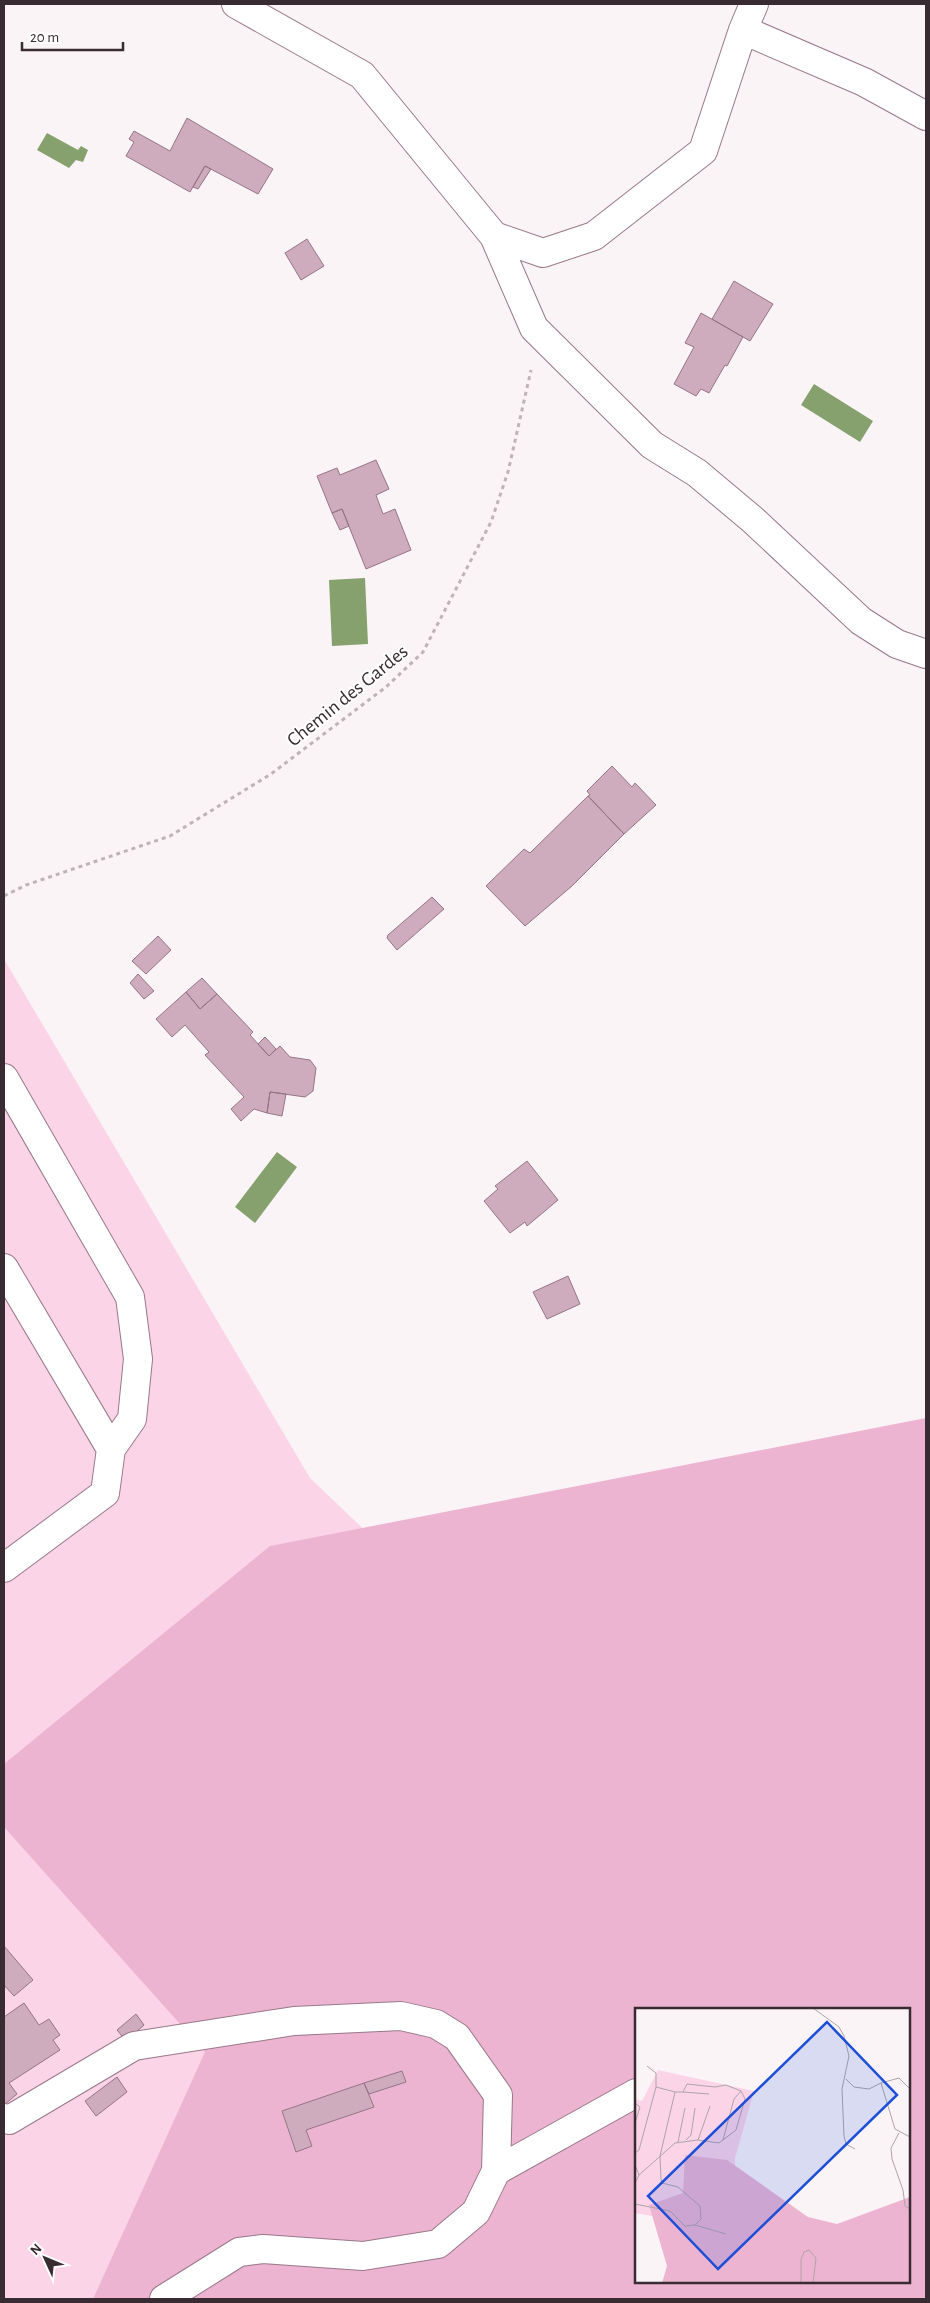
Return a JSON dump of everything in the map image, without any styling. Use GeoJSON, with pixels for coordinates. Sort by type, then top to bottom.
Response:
{"type":"FeatureCollection","features":[{"type":"Feature","properties":{"kind":"street"},"geometry":{"type":"LineString","coordinates":[[236,4],[362,76],[494,236],[534,328],[652,445],[696,473],[752,520],[861,621],[897,644],[926,654]]}},
{"type":"Feature","properties":{"kind":"street"},"geometry":{"type":"LineString","coordinates":[[494,236],[542,253],[594,236],[703,150],[743,30],[754,4]]}},
{"type":"Feature","properties":{"kind":"street"},"geometry":{"type":"LineString","coordinates":[[743,30],[864,82],[926,116]]}},
{"type":"Feature","properties":{"kind":"street"},"geometry":{"type":"LineString","coordinates":[[4,1078],[130,1298],[138,1359],[132,1419],[111,1449],[105,1493],[4,1568]]}},
{"type":"Feature","properties":{"kind":"street"},"geometry":{"type":"LineString","coordinates":[[4,1268],[111,1449]]}},
{"type":"Feature","properties":{"kind":"street"},"geometry":{"type":"LineString","coordinates":[[4,2118],[9,2120],[134,2046],[294,2021],[401,2016],[436,2024],[457,2037],[498,2095],[496,2171],[476,2212],[438,2244],[363,2256],[263,2249],[239,2252],[164,2299]]}},
{"type":"Feature","properties":{"kind":"street"},"geometry":{"type":"LineString","coordinates":[[496,2171],[635,2094]]}},
{"type":"Feature","properties":{"kind":"path","name":"Chemin des Gardes"},"geometry":{"type":"LineString","coordinates":[[4,896],[26,885],[170,836],[271,774],[386,686],[424,652],[491,522],[508,472],[534,358],[534,328]]}},
{"type":"Feature","properties":{"kind":"shaded area"},"geometry":{"type":"Polygon","coordinates":[[[47,133],[78,150],[81,146],[88,150],[83,162],[76,160],[69,168],[37,150],[47,133]]]}},
{"type":"Feature","properties":{"kind":"shaded area"},"geometry":{"type":"Polygon","coordinates":[[[814,384],[873,421],[860,442],[801,405],[814,384]]]}},
{"type":"Feature","properties":{"kind":"shaded area"},"geometry":{"type":"Polygon","coordinates":[[[365,578],[368,644],[332,646],[329,580],[365,578]]]}},
{"type":"Feature","properties":{"kind":"shaded area"},"geometry":{"type":"Polygon","coordinates":[[[4,959],[310,1478],[565,1721],[636,2008],[550,2299],[4,2299],[4,959]]]}},
{"type":"Feature","properties":{"kind":"shaded area"},"geometry":{"type":"Polygon","coordinates":[[[277,1152],[297,1167],[255,1223],[235,1207],[277,1152]]]}},
{"type":"Feature","properties":{"kind":"shaded area"},"geometry":{"type":"Polygon","coordinates":[[[926,1418],[926,2299],[93,2299],[205,2052],[4,1827],[4,1764],[270,1546],[926,1418]]]}},
{"type":"Feature","properties":{"kind":"building"},"geometry":{"type":"Polygon","coordinates":[[[187,118],[273,169],[258,194],[205,166],[190,192],[126,156],[134,142],[129,139],[134,131],[170,151],[187,118]]]}},
{"type":"Feature","properties":{"kind":"building"},"geometry":{"type":"Polygon","coordinates":[[[205,166],[211,169],[198,189],[193,187],[205,166]]]}},
{"type":"Feature","properties":{"kind":"building"},"geometry":{"type":"Polygon","coordinates":[[[307,239],[324,266],[301,280],[285,253],[307,239]]]}},
{"type":"Feature","properties":{"kind":"building"},"geometry":{"type":"Polygon","coordinates":[[[734,281],[773,304],[750,341],[712,319],[734,281]]]}},
{"type":"Feature","properties":{"kind":"building"},"geometry":{"type":"Polygon","coordinates":[[[701,313],[743,337],[709,393],[701,389],[696,396],[674,384],[694,347],[685,343],[701,313]]]}},
{"type":"Feature","properties":{"kind":"building"},"geometry":{"type":"Polygon","coordinates":[[[376,460],[389,489],[376,495],[383,514],[395,509],[411,550],[366,569],[342,509],[332,513],[317,476],[337,468],[340,475],[376,460]]]}},
{"type":"Feature","properties":{"kind":"building"},"geometry":{"type":"Polygon","coordinates":[[[342,509],[349,526],[340,530],[332,513],[342,509]]]}},
{"type":"Feature","properties":{"kind":"building"},"geometry":{"type":"Polygon","coordinates":[[[612,766],[632,787],[635,783],[656,805],[624,834],[588,796],[590,795],[587,791],[612,766]]]}},
{"type":"Feature","properties":{"kind":"building"},"geometry":{"type":"Polygon","coordinates":[[[588,796],[624,834],[572,886],[525,926],[486,886],[524,849],[530,853],[588,796]]]}},
{"type":"Feature","properties":{"kind":"building"},"geometry":{"type":"Polygon","coordinates":[[[432,897],[444,909],[397,950],[387,938],[388,935],[432,897]]]}},
{"type":"Feature","properties":{"kind":"building"},"geometry":{"type":"Polygon","coordinates":[[[158,936],[171,950],[146,974],[132,961],[158,936]]]}},
{"type":"Feature","properties":{"kind":"building"},"geometry":{"type":"Polygon","coordinates":[[[138,974],[154,991],[144,999],[130,983],[138,974]]]}},
{"type":"Feature","properties":{"kind":"building"},"geometry":{"type":"Polygon","coordinates":[[[202,978],[217,994],[200,1009],[186,992],[202,978]]]}},
{"type":"Feature","properties":{"kind":"building"},"geometry":{"type":"Polygon","coordinates":[[[186,992],[200,1009],[217,994],[253,1032],[250,1035],[269,1056],[280,1046],[290,1057],[310,1060],[316,1068],[313,1091],[305,1097],[270,1092],[267,1113],[254,1109],[241,1121],[231,1109],[244,1097],[205,1055],[209,1052],[185,1025],[172,1037],[156,1019],[186,992]]]}},
{"type":"Feature","properties":{"kind":"building"},"geometry":{"type":"Polygon","coordinates":[[[265,1037],[276,1049],[269,1056],[258,1044],[265,1037]]]}},
{"type":"Feature","properties":{"kind":"building"},"geometry":{"type":"Polygon","coordinates":[[[270,1092],[286,1094],[282,1116],[267,1113],[270,1092]]]}},
{"type":"Feature","properties":{"kind":"building"},"geometry":{"type":"Polygon","coordinates":[[[527,1161],[558,1200],[527,1226],[525,1222],[510,1233],[484,1201],[498,1189],[495,1186],[527,1161]]]}},
{"type":"Feature","properties":{"kind":"building"},"geometry":{"type":"Polygon","coordinates":[[[568,1276],[580,1304],[547,1319],[533,1292],[568,1276]]]}},
{"type":"Feature","properties":{"kind":"building"},"geometry":{"type":"Polygon","coordinates":[[[4,1946],[33,1980],[14,1996],[4,1985],[4,1946]]]}},
{"type":"Feature","properties":{"kind":"building"},"geometry":{"type":"Polygon","coordinates":[[[24,2003],[39,2025],[49,2019],[60,2035],[53,2040],[60,2050],[9,2083],[17,2094],[4,2105],[4,2017],[24,2003]]]}},
{"type":"Feature","properties":{"kind":"building"},"geometry":{"type":"Polygon","coordinates":[[[136,2014],[144,2025],[126,2041],[117,2030],[136,2014]]]}},
{"type":"Feature","properties":{"kind":"building"},"geometry":{"type":"Polygon","coordinates":[[[402,2071],[406,2082],[369,2094],[364,2083],[402,2071]]]}},
{"type":"Feature","properties":{"kind":"building"},"geometry":{"type":"Polygon","coordinates":[[[117,2077],[127,2092],[96,2116],[85,2101],[117,2077]]]}},
{"type":"Feature","properties":{"kind":"building"},"geometry":{"type":"Polygon","coordinates":[[[364,2083],[374,2107],[306,2130],[312,2146],[296,2152],[282,2111],[364,2083]]]}}]}
